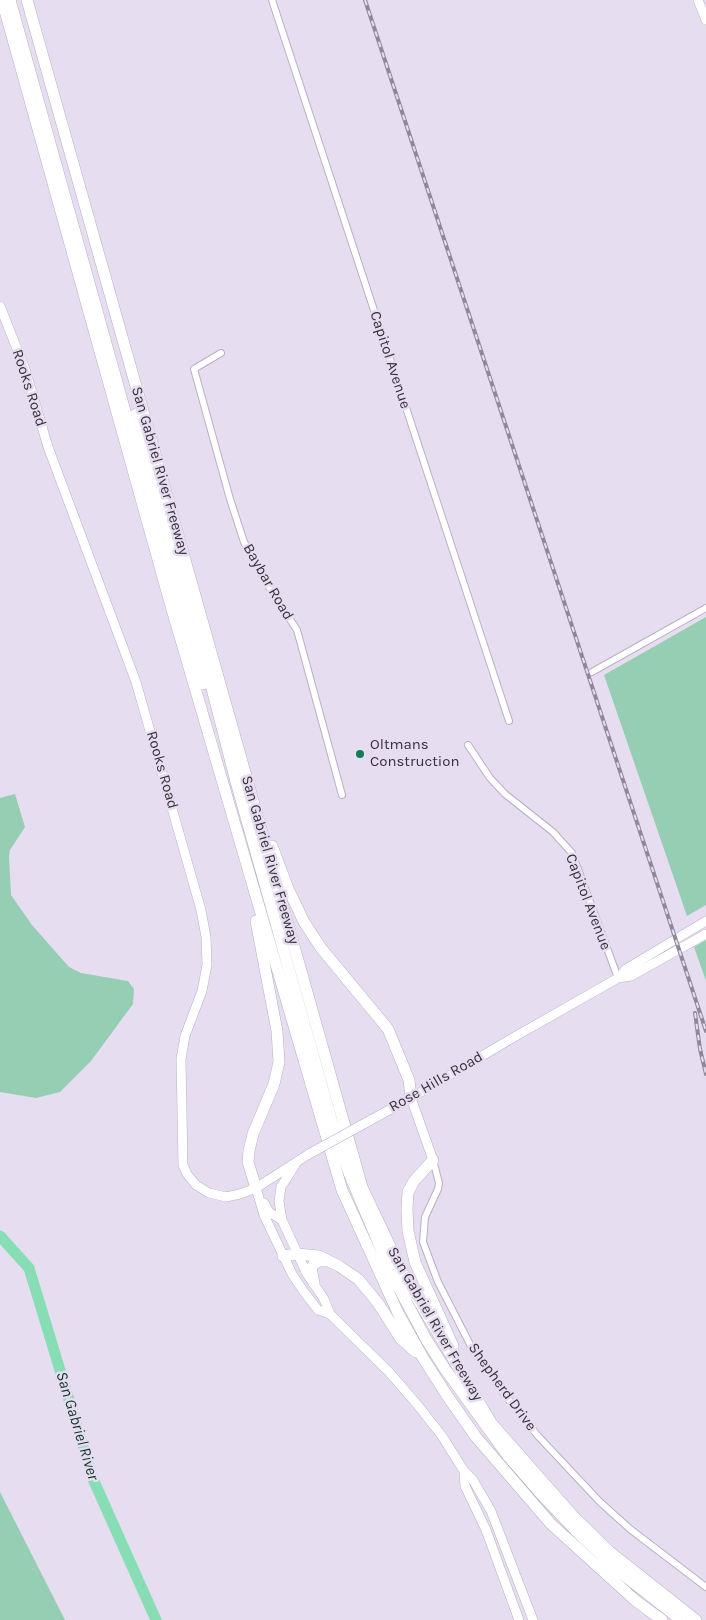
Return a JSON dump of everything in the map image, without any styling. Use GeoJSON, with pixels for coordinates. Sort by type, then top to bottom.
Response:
{"type":"FeatureCollection","features":[{"type":"Feature","properties":{"kind":"highway","name":"San Gabriel River Freeway"},"geometry":{"type":"LineString","coordinates":[[2,0],[169,599],[342,1190],[391,1299],[423,1358],[448,1398],[476,1437],[552,1524],[636,1601],[662,1620]]}},
{"type":"Feature","properties":{"kind":"highway"},"geometry":{"type":"LineString","coordinates":[[10,0],[177,597],[278,944],[275,962]]}},
{"type":"Feature","properties":{"kind":"highway"},"geometry":{"type":"LineString","coordinates":[[19,0],[200,642],[235,778],[321,1084],[349,1173],[368,1220],[393,1277],[426,1339],[493,1437],[541,1494],[580,1534],[621,1573],[681,1620]]}},
{"type":"Feature","properties":{"kind":"highway","name":"San Gabriel River Freeway"},"geometry":{"type":"LineString","coordinates":[[27,0],[362,1187],[405,1278],[492,1424],[573,1516],[610,1552],[696,1620]]}},
{"type":"Feature","properties":{"kind":"highway"},"geometry":{"type":"LineString","coordinates":[[245,774],[288,886],[304,922],[321,948],[388,1029],[409,1080],[412,1098]]}},
{"type":"Feature","properties":{"kind":"highway"},"geometry":{"type":"LineString","coordinates":[[244,853],[277,1031],[279,1062],[274,1084],[253,1134],[249,1151],[248,1162],[256,1188]]}},
{"type":"Feature","properties":{"kind":"highway"},"geometry":{"type":"LineString","coordinates":[[433,1160],[414,1181],[408,1192],[408,1231],[414,1262],[492,1424]]}},
{"type":"Feature","properties":{"kind":"highway"},"geometry":{"type":"LineString","coordinates":[[283,1256],[297,1254],[319,1256],[358,1279],[378,1302],[401,1339],[423,1358]]}},
{"type":"Feature","properties":{"kind":"highway"},"geometry":{"type":"LineString","coordinates":[[314,1284],[311,1269],[314,1264],[319,1261],[329,1261]]}},
{"type":"Feature","properties":{"kind":"highway"},"geometry":{"type":"LineString","coordinates":[[391,1299],[404,1307],[416,1330],[458,1397],[524,1481],[566,1526],[605,1563],[650,1602],[675,1620]]}},
{"type":"Feature","properties":{"kind":"main road"},"geometry":{"type":"LineString","coordinates":[[698,0],[706,20]]}},
{"type":"Feature","properties":{"kind":"main road","name":"Rooks Road"},"geometry":{"type":"LineString","coordinates":[[0,306],[25,369],[48,447],[136,682],[201,910],[206,937],[207,965],[202,991],[185,1036],[181,1059],[183,1164],[187,1174],[196,1185],[209,1193],[226,1197],[256,1188]]}},
{"type":"Feature","properties":{"kind":"main road","name":"Rose Hills Road"},"geometry":{"type":"LineString","coordinates":[[618,978],[626,968],[706,921]]}},
{"type":"Feature","properties":{"kind":"main road","name":"Rose Hills Road"},"geometry":{"type":"LineString","coordinates":[[256,1188],[309,1154],[412,1098],[500,1045],[618,978],[631,976],[706,934]]}},
{"type":"Feature","properties":{"kind":"main road","name":"Shepherd Drive"},"geometry":{"type":"LineString","coordinates":[[412,1098],[433,1160]]}},
{"type":"Feature","properties":{"kind":"main road"},"geometry":{"type":"LineString","coordinates":[[298,1161],[281,1187],[279,1201],[282,1220],[307,1274],[324,1299],[330,1314],[390,1372],[442,1436],[464,1471],[473,1480],[491,1511],[533,1620]]}},
{"type":"Feature","properties":{"kind":"main road"},"geometry":{"type":"LineString","coordinates":[[256,1188],[269,1212],[282,1220]]}},
{"type":"Feature","properties":{"kind":"main road"},"geometry":{"type":"LineString","coordinates":[[256,1188],[264,1215],[292,1274],[318,1310],[330,1314]]}},
{"type":"Feature","properties":{"kind":"main road"},"geometry":{"type":"LineString","coordinates":[[464,1471],[465,1486],[486,1530],[519,1620]]}},
{"type":"Feature","properties":{"kind":"street","name":"Capitol Avenue"},"geometry":{"type":"LineString","coordinates":[[272,0],[508,721]]}},
{"type":"Feature","properties":{"kind":"street","name":"Baybar Road"},"geometry":{"type":"LineString","coordinates":[[221,352],[194,369],[230,499],[244,542],[265,581],[297,630],[342,795]]}},
{"type":"Feature","properties":{"kind":"street"},"geometry":{"type":"LineString","coordinates":[[592,672],[706,608]]}},
{"type":"Feature","properties":{"kind":"street","name":"Capitol Avenue"},"geometry":{"type":"LineString","coordinates":[[468,745],[495,784],[553,832],[572,853],[618,978]]}},
{"type":"Feature","properties":{"kind":"street","name":"Shepherd Drive"},"geometry":{"type":"LineString","coordinates":[[433,1160],[439,1183],[425,1217],[423,1242],[438,1282],[474,1352],[504,1394],[538,1436],[600,1502],[630,1529],[706,1587]]}},
{"type":"Feature","properties":{"kind":"green space"},"geometry":{"type":"Polygon","coordinates":[[[706,617],[706,905],[687,916],[604,675],[706,617]]]}},
{"type":"Feature","properties":{"kind":"green space"},"geometry":{"type":"Polygon","coordinates":[[[15,794],[25,827],[10,850],[11,895],[32,925],[69,967],[81,973],[128,981],[134,989],[133,1004],[91,1061],[60,1092],[36,1098],[0,1092],[0,798],[15,794]]]}},
{"type":"Feature","properties":{"kind":"green space"},"geometry":{"type":"Polygon","coordinates":[[[706,940],[706,981],[694,947],[706,940]]]}},
{"type":"Feature","properties":{"kind":"green space"},"geometry":{"type":"Polygon","coordinates":[[[0,1492],[65,1620],[0,1620],[0,1492]]]}},
{"type":"Feature","properties":{"kind":"waterway","name":"San Gabriel River"},"geometry":{"type":"LineString","coordinates":[[0,1236],[29,1268],[93,1479],[156,1620]]}},
{"type":"Feature","properties":{"kind":"railway"},"geometry":{"type":"LineString","coordinates":[[365,0],[706,1031]]}},
{"type":"Feature","properties":{"kind":"railway"},"geometry":{"type":"LineString","coordinates":[[695,1013],[706,1074]]}},
{"type":"Feature","properties":{"kind":"place","name":"Oltmans Construction"},"geometry":{"type":"Point","coordinates":[360,754]}}]}
